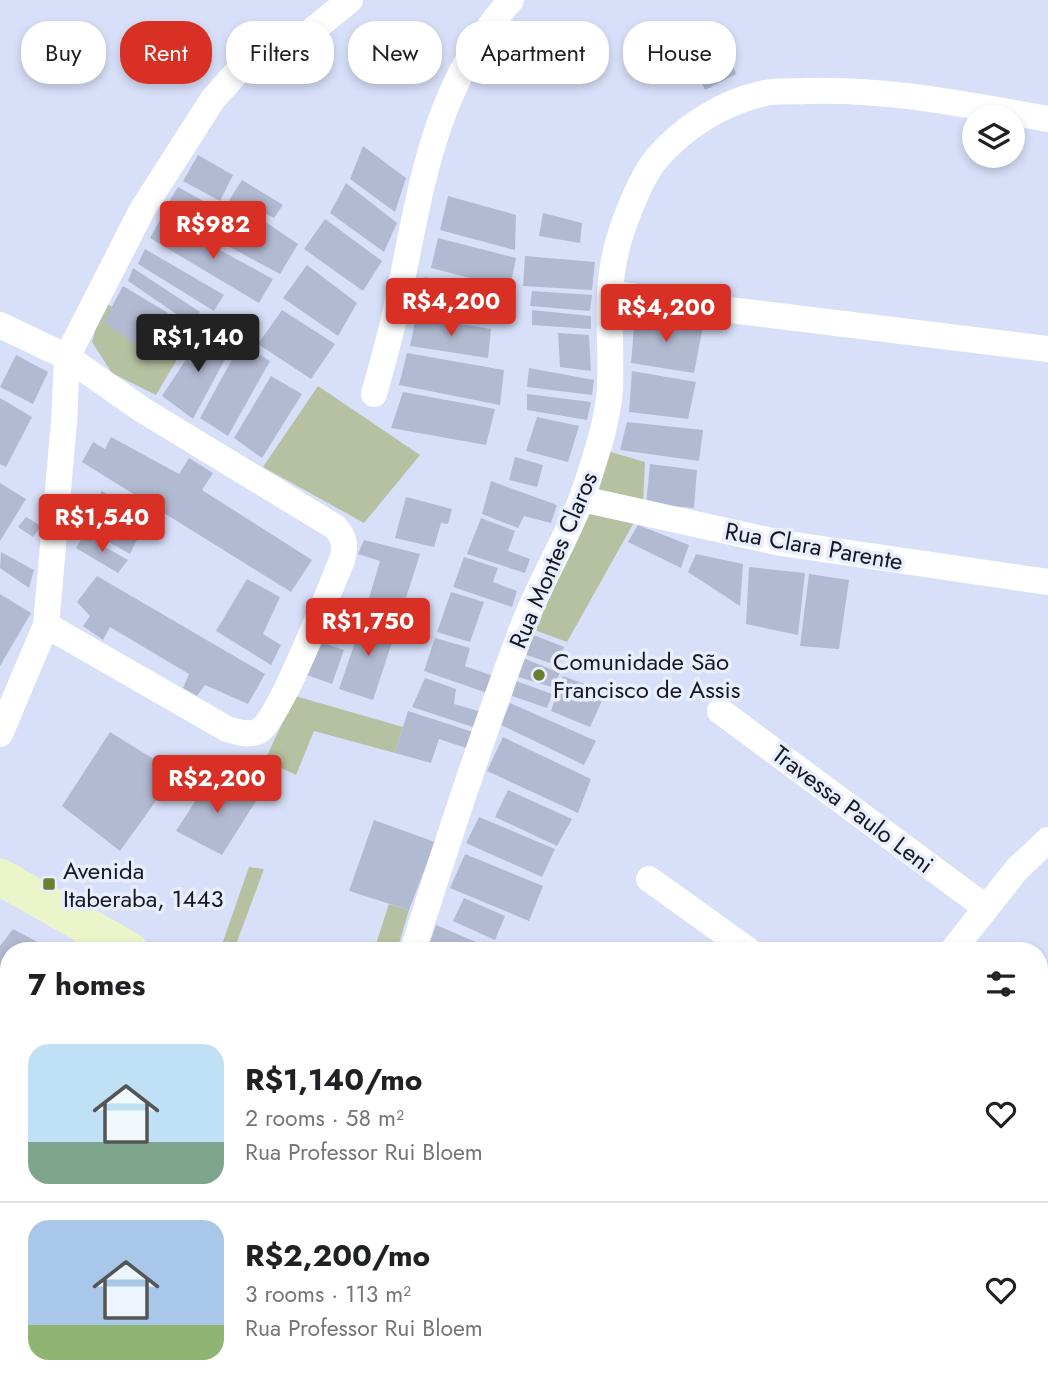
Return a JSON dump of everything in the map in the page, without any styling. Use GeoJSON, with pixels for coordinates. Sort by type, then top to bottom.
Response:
{"type":"FeatureCollection","features":[{"type":"Feature","properties":{"kind":"main road"},"geometry":{"type":"LineString","coordinates":[[0,877],[103,942]]}},
{"type":"Feature","properties":{"kind":"street"},"geometry":{"type":"LineString","coordinates":[[0,734],[46,625],[67,357],[142,209],[213,99],[239,70],[309,33],[350,0]]}},
{"type":"Feature","properties":{"kind":"street"},"geometry":{"type":"LineString","coordinates":[[374,394],[435,135],[460,73],[493,20],[511,0]]}},
{"type":"Feature","properties":{"kind":"street","name":"Rua Montes Claros"},"geometry":{"type":"LineString","coordinates":[[416,942],[514,651],[535,597],[582,499],[610,390],[610,293],[616,251],[631,204],[655,161],[687,130],[730,103],[764,93],[826,90],[908,96],[1048,118]]}},
{"type":"Feature","properties":{"kind":"street"},"geometry":{"type":"LineString","coordinates":[[610,293],[661,302],[1048,349]]}},
{"type":"Feature","properties":{"kind":"street"},"geometry":{"type":"LineString","coordinates":[[0,326],[67,357],[141,409],[335,527],[343,536],[345,550],[342,560],[284,695],[267,726],[256,733],[245,734],[227,729],[46,625]]}},
{"type":"Feature","properties":{"kind":"street","name":"Rua Clara Parente"},"geometry":{"type":"LineString","coordinates":[[582,499],[781,542],[1048,582]]}},
{"type":"Feature","properties":{"kind":"street","name":"Travessa Paulo Leni"},"geometry":{"type":"LineString","coordinates":[[720,711],[985,907]]}},
{"type":"Feature","properties":{"kind":"street"},"geometry":{"type":"LineString","coordinates":[[959,942],[1017,869],[1048,840]]}},
{"type":"Feature","properties":{"kind":"street"},"geometry":{"type":"LineString","coordinates":[[649,878],[737,942]]}},
{"type":"Feature","properties":{"kind":"green space"},"geometry":{"type":"Polygon","coordinates":[[[103,302],[156,329],[182,351],[156,395],[112,373],[92,342],[103,302]]]}},
{"type":"Feature","properties":{"kind":"green space"},"geometry":{"type":"Polygon","coordinates":[[[318,386],[420,455],[364,523],[263,467],[318,386]]]}},
{"type":"Feature","properties":{"kind":"green space"},"geometry":{"type":"Polygon","coordinates":[[[604,450],[645,462],[643,504],[600,495],[594,480],[604,450]]]}},
{"type":"Feature","properties":{"kind":"green space"},"geometry":{"type":"Polygon","coordinates":[[[586,502],[637,517],[567,642],[529,628],[586,502]]]}},
{"type":"Feature","properties":{"kind":"green space"},"geometry":{"type":"Polygon","coordinates":[[[295,696],[403,727],[395,753],[314,731],[296,775],[265,760],[295,696]]]}},
{"type":"Feature","properties":{"kind":"green space"},"geometry":{"type":"Polygon","coordinates":[[[249,867],[264,869],[237,942],[223,942],[249,867]]]}},
{"type":"Feature","properties":{"kind":"green space"},"geometry":{"type":"Polygon","coordinates":[[[389,904],[409,910],[399,942],[377,942],[389,904]]]}},
{"type":"Feature","properties":{"kind":"building"},"geometry":{"type":"Polygon","coordinates":[[[702,84],[717,84],[705,90],[702,84]]]}},
{"type":"Feature","properties":{"kind":"building"},"geometry":{"type":"Polygon","coordinates":[[[363,146],[406,178],[395,212],[350,179],[363,146]]]}},
{"type":"Feature","properties":{"kind":"building"},"geometry":{"type":"Polygon","coordinates":[[[198,155],[233,175],[220,201],[183,181],[198,155]]]}},
{"type":"Feature","properties":{"kind":"building"},"geometry":{"type":"Polygon","coordinates":[[[242,180],[283,205],[274,218],[259,210],[253,218],[228,202],[242,180]]]}},
{"type":"Feature","properties":{"kind":"building"},"geometry":{"type":"Polygon","coordinates":[[[346,183],[397,223],[384,252],[330,213],[346,183]]]}},
{"type":"Feature","properties":{"kind":"building"},"geometry":{"type":"Polygon","coordinates":[[[178,187],[256,230],[264,221],[298,244],[280,274],[163,211],[178,187]]]}},
{"type":"Feature","properties":{"kind":"building"},"geometry":{"type":"Polygon","coordinates":[[[448,196],[516,215],[515,250],[440,230],[448,196]]]}},
{"type":"Feature","properties":{"kind":"building"},"geometry":{"type":"Polygon","coordinates":[[[543,213],[582,223],[580,243],[539,236],[543,213]]]}},
{"type":"Feature","properties":{"kind":"building"},"geometry":{"type":"Polygon","coordinates":[[[161,218],[273,279],[259,303],[150,238],[161,218]]]}},
{"type":"Feature","properties":{"kind":"building"},"geometry":{"type":"Polygon","coordinates":[[[325,219],[382,261],[363,291],[304,249],[325,219]]]}},
{"type":"Feature","properties":{"kind":"building"},"geometry":{"type":"Polygon","coordinates":[[[438,238],[516,258],[510,288],[431,268],[438,238]]]}},
{"type":"Feature","properties":{"kind":"building"},"geometry":{"type":"Polygon","coordinates":[[[145,249],[224,295],[214,311],[138,264],[145,249]]]}},
{"type":"Feature","properties":{"kind":"building"},"geometry":{"type":"Polygon","coordinates":[[[525,256],[595,262],[592,290],[523,286],[525,256]]]}},
{"type":"Feature","properties":{"kind":"building"},"geometry":{"type":"Polygon","coordinates":[[[307,265],[357,303],[338,336],[283,298],[307,265]]]}},
{"type":"Feature","properties":{"kind":"building"},"geometry":{"type":"Polygon","coordinates":[[[133,268],[200,312],[194,326],[128,281],[133,268]]]}},
{"type":"Feature","properties":{"kind":"building"},"geometry":{"type":"Polygon","coordinates":[[[425,277],[494,294],[488,322],[418,310],[425,277]]]}},
{"type":"Feature","properties":{"kind":"building"},"geometry":{"type":"Polygon","coordinates":[[[123,286],[168,313],[142,351],[104,321],[123,286]]]}},
{"type":"Feature","properties":{"kind":"building"},"geometry":{"type":"Polygon","coordinates":[[[532,291],[592,295],[590,311],[530,306],[532,291]]]}},
{"type":"Feature","properties":{"kind":"building"},"geometry":{"type":"Polygon","coordinates":[[[282,310],[335,344],[311,379],[258,344],[282,310]]]}},
{"type":"Feature","properties":{"kind":"building"},"geometry":{"type":"Polygon","coordinates":[[[532,310],[591,316],[591,329],[532,325],[532,310]]]}},
{"type":"Feature","properties":{"kind":"building"},"geometry":{"type":"Polygon","coordinates":[[[635,316],[703,326],[694,373],[631,363],[635,316]]]}},
{"type":"Feature","properties":{"kind":"building"},"geometry":{"type":"Polygon","coordinates":[[[416,317],[491,329],[488,358],[410,346],[416,317]]]}},
{"type":"Feature","properties":{"kind":"building"},"geometry":{"type":"Polygon","coordinates":[[[206,329],[232,346],[193,419],[162,396],[206,329]]]}},
{"type":"Feature","properties":{"kind":"building"},"geometry":{"type":"Polygon","coordinates":[[[558,333],[589,335],[591,371],[560,367],[558,333]]]}},
{"type":"Feature","properties":{"kind":"building"},"geometry":{"type":"Polygon","coordinates":[[[241,343],[270,361],[228,436],[200,418],[241,343]]]}},
{"type":"Feature","properties":{"kind":"building"},"geometry":{"type":"Polygon","coordinates":[[[407,353],[504,370],[500,405],[399,385],[407,353]]]}},
{"type":"Feature","properties":{"kind":"building"},"geometry":{"type":"Polygon","coordinates":[[[16,355],[48,372],[33,404],[0,387],[16,355]]]}},
{"type":"Feature","properties":{"kind":"building"},"geometry":{"type":"Polygon","coordinates":[[[529,368],[594,380],[592,395],[527,387],[529,368]]]}},
{"type":"Feature","properties":{"kind":"building"},"geometry":{"type":"Polygon","coordinates":[[[632,371],[696,382],[688,419],[629,412],[632,371]]]}},
{"type":"Feature","properties":{"kind":"building"},"geometry":{"type":"Polygon","coordinates":[[[271,376],[302,394],[262,458],[234,438],[271,376]]]}},
{"type":"Feature","properties":{"kind":"building"},"geometry":{"type":"Polygon","coordinates":[[[403,392],[495,409],[486,445],[391,428],[403,392]]]}},
{"type":"Feature","properties":{"kind":"building"},"geometry":{"type":"Polygon","coordinates":[[[527,394],[591,402],[587,420],[527,410],[527,394]]]}},
{"type":"Feature","properties":{"kind":"building"},"geometry":{"type":"Polygon","coordinates":[[[0,398],[32,417],[6,467],[0,464],[0,398]]]}},
{"type":"Feature","properties":{"kind":"building"},"geometry":{"type":"Polygon","coordinates":[[[537,417],[579,426],[568,462],[526,451],[537,417]]]}},
{"type":"Feature","properties":{"kind":"building"},"geometry":{"type":"Polygon","coordinates":[[[627,422],[703,430],[699,461],[620,450],[627,422]]]}},
{"type":"Feature","properties":{"kind":"building"},"geometry":{"type":"Polygon","coordinates":[[[111,437],[179,474],[189,458],[213,473],[202,490],[312,560],[291,592],[82,462],[93,442],[105,449],[111,437]]]}},
{"type":"Feature","properties":{"kind":"building"},"geometry":{"type":"Polygon","coordinates":[[[515,457],[543,465],[537,487],[509,480],[515,457]]]}},
{"type":"Feature","properties":{"kind":"building"},"geometry":{"type":"Polygon","coordinates":[[[650,464],[697,470],[694,508],[646,504],[650,464]]]}},
{"type":"Feature","properties":{"kind":"building"},"geometry":{"type":"Polygon","coordinates":[[[491,481],[557,505],[551,523],[524,516],[518,528],[482,514],[491,481]]]}},
{"type":"Feature","properties":{"kind":"building"},"geometry":{"type":"Polygon","coordinates":[[[0,483],[26,499],[0,541],[0,483]]]}},
{"type":"Feature","properties":{"kind":"building"},"geometry":{"type":"Polygon","coordinates":[[[102,491],[150,521],[142,536],[92,507],[102,491]]]}},
{"type":"Feature","properties":{"kind":"building"},"geometry":{"type":"Polygon","coordinates":[[[406,497],[452,509],[448,524],[441,523],[434,547],[395,538],[406,497]]]}},
{"type":"Feature","properties":{"kind":"building"},"geometry":{"type":"Polygon","coordinates":[[[93,515],[137,540],[130,554],[84,528],[93,515]]]}},
{"type":"Feature","properties":{"kind":"building"},"geometry":{"type":"Polygon","coordinates":[[[26,517],[41,526],[33,537],[18,527],[26,517]]]}},
{"type":"Feature","properties":{"kind":"building"},"geometry":{"type":"Polygon","coordinates":[[[481,518],[515,531],[508,551],[530,559],[525,573],[467,554],[481,518]]]}},
{"type":"Feature","properties":{"kind":"building"},"geometry":{"type":"Polygon","coordinates":[[[638,525],[689,545],[681,568],[628,542],[638,525]]]}},
{"type":"Feature","properties":{"kind":"building"},"geometry":{"type":"Polygon","coordinates":[[[84,535],[128,560],[118,573],[76,548],[84,535]]]}},
{"type":"Feature","properties":{"kind":"building"},"geometry":{"type":"Polygon","coordinates":[[[364,540],[420,554],[399,620],[366,608],[380,561],[358,554],[364,540]]]}},
{"type":"Feature","properties":{"kind":"building"},"geometry":{"type":"Polygon","coordinates":[[[1,552],[34,570],[29,588],[0,568],[1,552]]]}},
{"type":"Feature","properties":{"kind":"building"},"geometry":{"type":"Polygon","coordinates":[[[696,554],[743,564],[740,606],[688,572],[696,554]]]}},
{"type":"Feature","properties":{"kind":"building"},"geometry":{"type":"Polygon","coordinates":[[[464,557],[498,568],[493,582],[517,591],[512,607],[453,587],[464,557]]]}},
{"type":"Feature","properties":{"kind":"building"},"geometry":{"type":"Polygon","coordinates":[[[749,567],[805,573],[798,635],[746,624],[749,567]]]}},
{"type":"Feature","properties":{"kind":"building"},"geometry":{"type":"Polygon","coordinates":[[[809,574],[849,580],[839,649],[800,646],[809,574]]]}},
{"type":"Feature","properties":{"kind":"building"},"geometry":{"type":"Polygon","coordinates":[[[97,576],[265,674],[248,704],[205,685],[197,696],[183,688],[189,674],[110,627],[103,640],[83,626],[90,616],[77,602],[97,576]]]}},
{"type":"Feature","properties":{"kind":"building"},"geometry":{"type":"Polygon","coordinates":[[[247,579],[280,597],[263,634],[281,645],[271,665],[216,631],[247,579]]]}},
{"type":"Feature","properties":{"kind":"building"},"geometry":{"type":"Polygon","coordinates":[[[451,592],[484,602],[470,642],[437,632],[451,592]]]}},
{"type":"Feature","properties":{"kind":"building"},"geometry":{"type":"Polygon","coordinates":[[[0,594],[31,613],[0,666],[0,594]]]}},
{"type":"Feature","properties":{"kind":"building"},"geometry":{"type":"Polygon","coordinates":[[[335,605],[357,613],[347,643],[325,635],[335,605]]]}},
{"type":"Feature","properties":{"kind":"building"},"geometry":{"type":"Polygon","coordinates":[[[364,616],[397,627],[373,700],[339,689],[364,616]]]}},
{"type":"Feature","properties":{"kind":"building"},"geometry":{"type":"Polygon","coordinates":[[[531,634],[564,647],[559,666],[524,654],[531,634]]]}},
{"type":"Feature","properties":{"kind":"building"},"geometry":{"type":"Polygon","coordinates":[[[435,638],[470,648],[465,666],[493,676],[487,693],[424,671],[435,638]]]}},
{"type":"Feature","properties":{"kind":"building"},"geometry":{"type":"Polygon","coordinates":[[[320,642],[344,650],[332,684],[307,675],[320,642]]]}},
{"type":"Feature","properties":{"kind":"building","name":"Comunidade São Francisco de Assis"},"geometry":{"type":"Polygon","coordinates":[[[523,658],[560,673],[552,687],[518,677],[523,658]]]}},
{"type":"Feature","properties":{"kind":"building"},"geometry":{"type":"Polygon","coordinates":[[[563,676],[606,692],[590,727],[551,711],[563,676]]]}},
{"type":"Feature","properties":{"kind":"building"},"geometry":{"type":"Polygon","coordinates":[[[425,678],[456,689],[454,704],[482,712],[476,728],[412,707],[425,678]]]}},
{"type":"Feature","properties":{"kind":"building"},"geometry":{"type":"Polygon","coordinates":[[[516,681],[552,694],[547,708],[512,696],[516,681]]]}},
{"type":"Feature","properties":{"kind":"building"},"geometry":{"type":"Polygon","coordinates":[[[510,703],[596,741],[584,765],[501,725],[510,703]]]}},
{"type":"Feature","properties":{"kind":"building"},"geometry":{"type":"Polygon","coordinates":[[[408,711],[476,733],[469,749],[439,739],[431,763],[395,753],[408,711]]]}},
{"type":"Feature","properties":{"kind":"building"},"geometry":{"type":"Polygon","coordinates":[[[110,732],[176,773],[120,851],[62,806],[110,732]]]}},
{"type":"Feature","properties":{"kind":"building"},"geometry":{"type":"Polygon","coordinates":[[[503,737],[591,779],[578,813],[487,771],[503,737]]]}},
{"type":"Feature","properties":{"kind":"building"},"geometry":{"type":"Polygon","coordinates":[[[214,772],[256,801],[222,855],[176,831],[214,772]]]}},
{"type":"Feature","properties":{"kind":"building"},"geometry":{"type":"Polygon","coordinates":[[[508,790],[572,819],[557,846],[495,817],[508,790]]]}},
{"type":"Feature","properties":{"kind":"building"},"geometry":{"type":"Polygon","coordinates":[[[479,817],[555,849],[542,877],[466,843],[479,817]]]}},
{"type":"Feature","properties":{"kind":"building"},"geometry":{"type":"Polygon","coordinates":[[[374,820],[435,842],[409,910],[349,891],[374,820]]]}},
{"type":"Feature","properties":{"kind":"building"},"geometry":{"type":"Polygon","coordinates":[[[465,854],[543,886],[529,921],[450,888],[465,854]]]}},
{"type":"Feature","properties":{"kind":"building"},"geometry":{"type":"Polygon","coordinates":[[[464,898],[505,916],[495,940],[453,921],[464,898]]]}},
{"type":"Feature","properties":{"kind":"building"},"geometry":{"type":"Polygon","coordinates":[[[436,925],[476,942],[430,942],[436,925]]]}},
{"type":"Feature","properties":{"kind":"building"},"geometry":{"type":"Polygon","coordinates":[[[13,929],[37,942],[3,942],[13,929]]]}},
{"type":"Feature","properties":{"kind":"place","name":"Comunidade São Francisco de Assis"},"geometry":{"type":"Point","coordinates":[539,675]}},
{"type":"Feature","properties":{"kind":"place","name":"Avenida Itaberaba, 1443"},"geometry":{"type":"Point","coordinates":[49,884]}}]}
